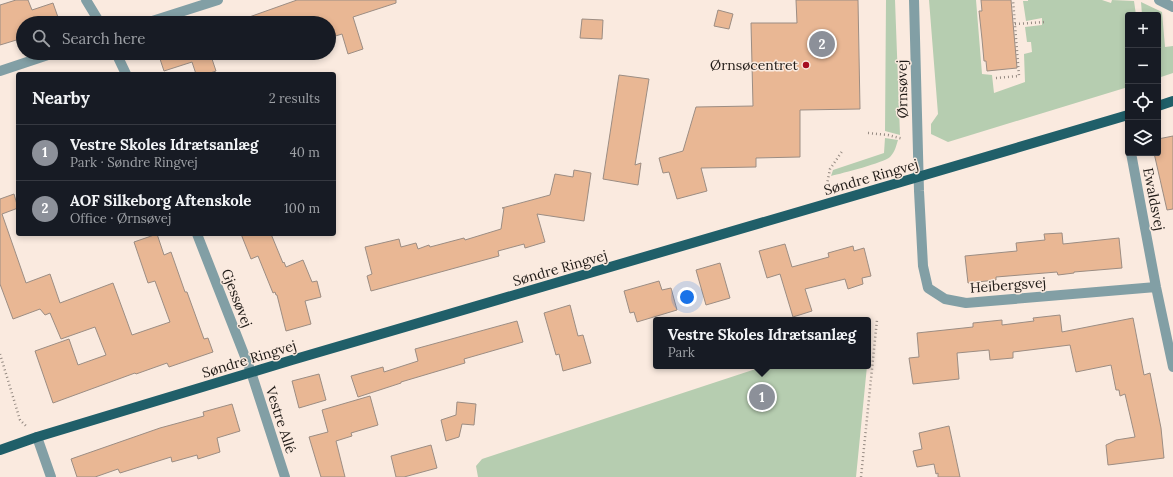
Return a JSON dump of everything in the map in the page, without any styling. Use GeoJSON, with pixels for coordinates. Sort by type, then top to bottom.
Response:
{"type":"FeatureCollection","features":[{"type":"Feature","properties":{"kind":"main road"},"geometry":{"type":"LineString","coordinates":[[1161,105],[1173,101]]}},
{"type":"Feature","properties":{"kind":"main road","name":"Søndre Ringvej"},"geometry":{"type":"LineString","coordinates":[[0,450],[251,372],[1125,116]]}},
{"type":"Feature","properties":{"kind":"street"},"geometry":{"type":"LineString","coordinates":[[86,0],[96,16]]}},
{"type":"Feature","properties":{"kind":"street"},"geometry":{"type":"LineString","coordinates":[[168,16],[218,0]]}},
{"type":"Feature","properties":{"kind":"street","name":"Ørnsøvej"},"geometry":{"type":"LineString","coordinates":[[914,0],[918,177]]}},
{"type":"Feature","properties":{"kind":"street"},"geometry":{"type":"LineString","coordinates":[[1159,0],[1173,7]]}},
{"type":"Feature","properties":{"kind":"street"},"geometry":{"type":"LineString","coordinates":[[0,71],[33,60]]}},
{"type":"Feature","properties":{"kind":"street"},"geometry":{"type":"LineString","coordinates":[[119,60],[125,72]]}},
{"type":"Feature","properties":{"kind":"street","name":"Ewaldsvej"},"geometry":{"type":"LineString","coordinates":[[1132,156],[1156,287],[1173,367]]}},
{"type":"Feature","properties":{"kind":"street","name":"Heibergsvej"},"geometry":{"type":"LineString","coordinates":[[918,177],[923,266],[928,288],[945,299],[966,303],[1156,287]]}},
{"type":"Feature","properties":{"kind":"street","name":"Gjessøvej"},"geometry":{"type":"LineString","coordinates":[[198,236],[251,372]]}},
{"type":"Feature","properties":{"kind":"street","name":"Vestre Allé"},"geometry":{"type":"LineString","coordinates":[[251,372],[285,477]]}},
{"type":"Feature","properties":{"kind":"street"},"geometry":{"type":"LineString","coordinates":[[37,438],[51,477]]}},
{"type":"Feature","properties":{"kind":"path"},"geometry":{"type":"LineString","coordinates":[[996,78],[1019,76],[1013,0]]}},
{"type":"Feature","properties":{"kind":"path"},"geometry":{"type":"LineString","coordinates":[[1015,24],[1045,22]]}},
{"type":"Feature","properties":{"kind":"path"},"geometry":{"type":"LineString","coordinates":[[868,133],[888,135],[917,142]]}},
{"type":"Feature","properties":{"kind":"path"},"geometry":{"type":"LineString","coordinates":[[822,205],[830,169],[843,150]]}},
{"type":"Feature","properties":{"kind":"path"},"geometry":{"type":"LineString","coordinates":[[861,477],[877,320]]}},
{"type":"Feature","properties":{"kind":"path"},"geometry":{"type":"LineString","coordinates":[[0,354],[20,420],[37,438]]}},
{"type":"Feature","properties":{"kind":"green space"},"geometry":{"type":"Polygon","coordinates":[[[886,0],[895,0],[900,135],[885,131],[886,0]]]}},
{"type":"Feature","properties":{"kind":"green space"},"geometry":{"type":"Polygon","coordinates":[[[929,0],[976,0],[982,74],[992,75],[994,93],[1025,82],[1024,54],[1032,52],[1031,42],[1027,42],[1025,27],[1042,25],[1042,18],[1026,21],[1023,1],[1102,0],[1111,3],[1112,0],[1134,1],[1136,12],[1125,12],[1125,88],[948,142],[931,134],[931,124],[938,114],[929,0]]]}},
{"type":"Feature","properties":{"kind":"green space"},"geometry":{"type":"Polygon","coordinates":[[[1141,2],[1162,12],[1165,47],[1173,46],[1173,73],[1161,77],[1161,12],[1142,12],[1141,2]]]}},
{"type":"Feature","properties":{"kind":"green space"},"geometry":{"type":"Polygon","coordinates":[[[885,138],[898,140],[890,157],[871,165],[831,176],[833,170],[884,153],[885,138]]]}},
{"type":"Feature","properties":{"kind":"green space"},"geometry":{"type":"Polygon","coordinates":[[[756,369],[867,369],[856,477],[478,477],[476,466],[482,459],[756,369]]]}},
{"type":"Feature","properties":{"kind":"building"},"geometry":{"type":"Polygon","coordinates":[[[16,0],[28,0],[32,10],[53,3],[58,16],[16,16],[16,40],[0,45],[0,5],[16,0]]]}},
{"type":"Feature","properties":{"kind":"building"},"geometry":{"type":"Polygon","coordinates":[[[297,0],[396,0],[396,3],[353,17],[363,49],[348,54],[342,34],[336,36],[336,16],[252,16],[297,0]]]}},
{"type":"Feature","properties":{"kind":"building","name":"Ørnsøcentret"},"geometry":{"type":"Polygon","coordinates":[[[796,0],[858,0],[860,109],[800,110],[800,157],[756,158],[756,167],[701,168],[707,191],[677,199],[669,172],[663,173],[659,158],[683,151],[696,107],[753,106],[751,23],[797,23],[796,0]]]}},
{"type":"Feature","properties":{"kind":"building"},"geometry":{"type":"Polygon","coordinates":[[[981,0],[1011,0],[1017,68],[987,71],[986,61],[984,61],[979,11],[982,11],[981,0]]]}},
{"type":"Feature","properties":{"kind":"building"},"geometry":{"type":"Polygon","coordinates":[[[718,10],[733,14],[729,29],[714,26],[718,10]]]}},
{"type":"Feature","properties":{"kind":"building"},"geometry":{"type":"Polygon","coordinates":[[[582,19],[603,20],[602,39],[580,38],[582,19]]]}},
{"type":"Feature","properties":{"kind":"building"},"geometry":{"type":"Polygon","coordinates":[[[160,60],[212,60],[216,71],[195,72],[192,62],[164,71],[160,60]]]}},
{"type":"Feature","properties":{"kind":"building"},"geometry":{"type":"Polygon","coordinates":[[[619,75],[649,79],[635,165],[641,163],[638,185],[603,179],[619,75]]]}},
{"type":"Feature","properties":{"kind":"building"},"geometry":{"type":"Polygon","coordinates":[[[1173,136],[1173,209],[1167,210],[1155,156],[1161,156],[1161,138],[1173,136]]]}},
{"type":"Feature","properties":{"kind":"building"},"geometry":{"type":"Polygon","coordinates":[[[574,170],[591,173],[584,221],[537,214],[545,242],[525,248],[524,244],[498,251],[499,256],[371,291],[367,276],[372,274],[365,247],[399,239],[401,247],[416,243],[418,249],[429,245],[430,247],[464,238],[465,240],[501,229],[504,208],[502,208],[550,195],[555,174],[573,177],[574,170]]]}},
{"type":"Feature","properties":{"kind":"building"},"geometry":{"type":"Polygon","coordinates":[[[14,194],[16,209],[2,214],[26,283],[50,274],[60,303],[113,283],[132,335],[170,322],[155,281],[148,283],[134,242],[151,236],[158,236],[164,255],[171,252],[204,339],[208,338],[213,352],[169,367],[167,363],[136,374],[135,373],[53,403],[35,351],[69,339],[78,365],[106,355],[95,327],[61,339],[50,313],[45,315],[40,309],[13,319],[0,284],[0,199],[14,194]]]}},
{"type":"Feature","properties":{"kind":"building"},"geometry":{"type":"Polygon","coordinates":[[[1062,233],[1063,244],[1119,238],[1122,268],[1074,272],[1058,275],[1057,272],[996,277],[996,280],[968,283],[965,256],[1017,251],[1016,243],[1045,240],[1044,234],[1062,233]]]}},
{"type":"Feature","properties":{"kind":"building"},"geometry":{"type":"Polygon","coordinates":[[[242,236],[272,236],[286,267],[303,260],[312,282],[317,281],[321,297],[305,301],[311,324],[286,331],[277,295],[275,292],[273,293],[258,256],[251,259],[242,236]]]}},
{"type":"Feature","properties":{"kind":"building"},"geometry":{"type":"Polygon","coordinates":[[[785,244],[792,267],[829,257],[828,253],[853,246],[854,251],[864,248],[871,276],[862,278],[863,284],[848,289],[845,279],[805,289],[812,311],[793,317],[780,274],[767,278],[759,251],[785,244]]]}},
{"type":"Feature","properties":{"kind":"building"},"geometry":{"type":"Polygon","coordinates":[[[720,263],[730,298],[706,305],[696,270],[720,263]]]}},
{"type":"Feature","properties":{"kind":"building"},"geometry":{"type":"Polygon","coordinates":[[[659,281],[662,290],[671,288],[677,310],[637,322],[634,312],[630,313],[624,291],[659,281]]]}},
{"type":"Feature","properties":{"kind":"building"},"geometry":{"type":"Polygon","coordinates":[[[570,305],[578,336],[583,335],[591,363],[563,371],[559,354],[556,355],[544,313],[570,305]]]}},
{"type":"Feature","properties":{"kind":"building"},"geometry":{"type":"Polygon","coordinates":[[[1060,315],[1062,332],[1133,318],[1144,375],[1150,373],[1161,428],[1164,458],[1108,465],[1106,445],[1116,440],[1135,437],[1125,394],[1120,396],[1119,390],[1116,390],[1111,365],[1076,372],[1070,345],[1013,352],[1013,358],[990,360],[989,350],[957,353],[959,379],[913,384],[909,358],[919,357],[917,333],[973,327],[973,323],[1002,320],[1002,325],[1034,321],[1033,318],[1060,315]]]}},
{"type":"Feature","properties":{"kind":"building"},"geometry":{"type":"Polygon","coordinates":[[[517,321],[523,342],[464,359],[465,363],[401,382],[358,397],[351,376],[383,367],[384,372],[418,361],[415,349],[517,321]]]}},
{"type":"Feature","properties":{"kind":"building"},"geometry":{"type":"Polygon","coordinates":[[[319,374],[326,400],[299,408],[292,381],[319,374]]]}},
{"type":"Feature","properties":{"kind":"building"},"geometry":{"type":"Polygon","coordinates":[[[370,396],[378,425],[351,433],[352,436],[336,441],[345,477],[321,477],[309,437],[328,432],[322,410],[370,396]]]}},
{"type":"Feature","properties":{"kind":"building"},"geometry":{"type":"Polygon","coordinates":[[[457,402],[476,404],[474,425],[462,424],[459,437],[446,441],[441,420],[456,415],[457,402]]]}},
{"type":"Feature","properties":{"kind":"building"},"geometry":{"type":"Polygon","coordinates":[[[232,404],[240,431],[217,438],[220,452],[198,459],[197,455],[172,462],[171,457],[120,473],[118,469],[95,477],[77,477],[71,459],[160,428],[204,416],[203,412],[232,404]]]}},
{"type":"Feature","properties":{"kind":"building"},"geometry":{"type":"Polygon","coordinates":[[[949,426],[960,477],[938,477],[934,464],[917,467],[913,451],[922,449],[919,433],[949,426]]]}},
{"type":"Feature","properties":{"kind":"building"},"geometry":{"type":"Polygon","coordinates":[[[431,445],[437,468],[404,477],[396,477],[391,456],[431,445]]]}},
{"type":"Feature","properties":{"kind":"place","name":"AOF Silkeborg Aftenskole"},"geometry":{"type":"Point","coordinates":[822,44]}},
{"type":"Feature","properties":{"kind":"place","name":"Ørnsøcentret"},"geometry":{"type":"Point","coordinates":[806,65]}},
{"type":"Feature","properties":{"kind":"place","name":"Vestre Skoles Idrætsanlæg"},"geometry":{"type":"Point","coordinates":[762,397]}}]}
